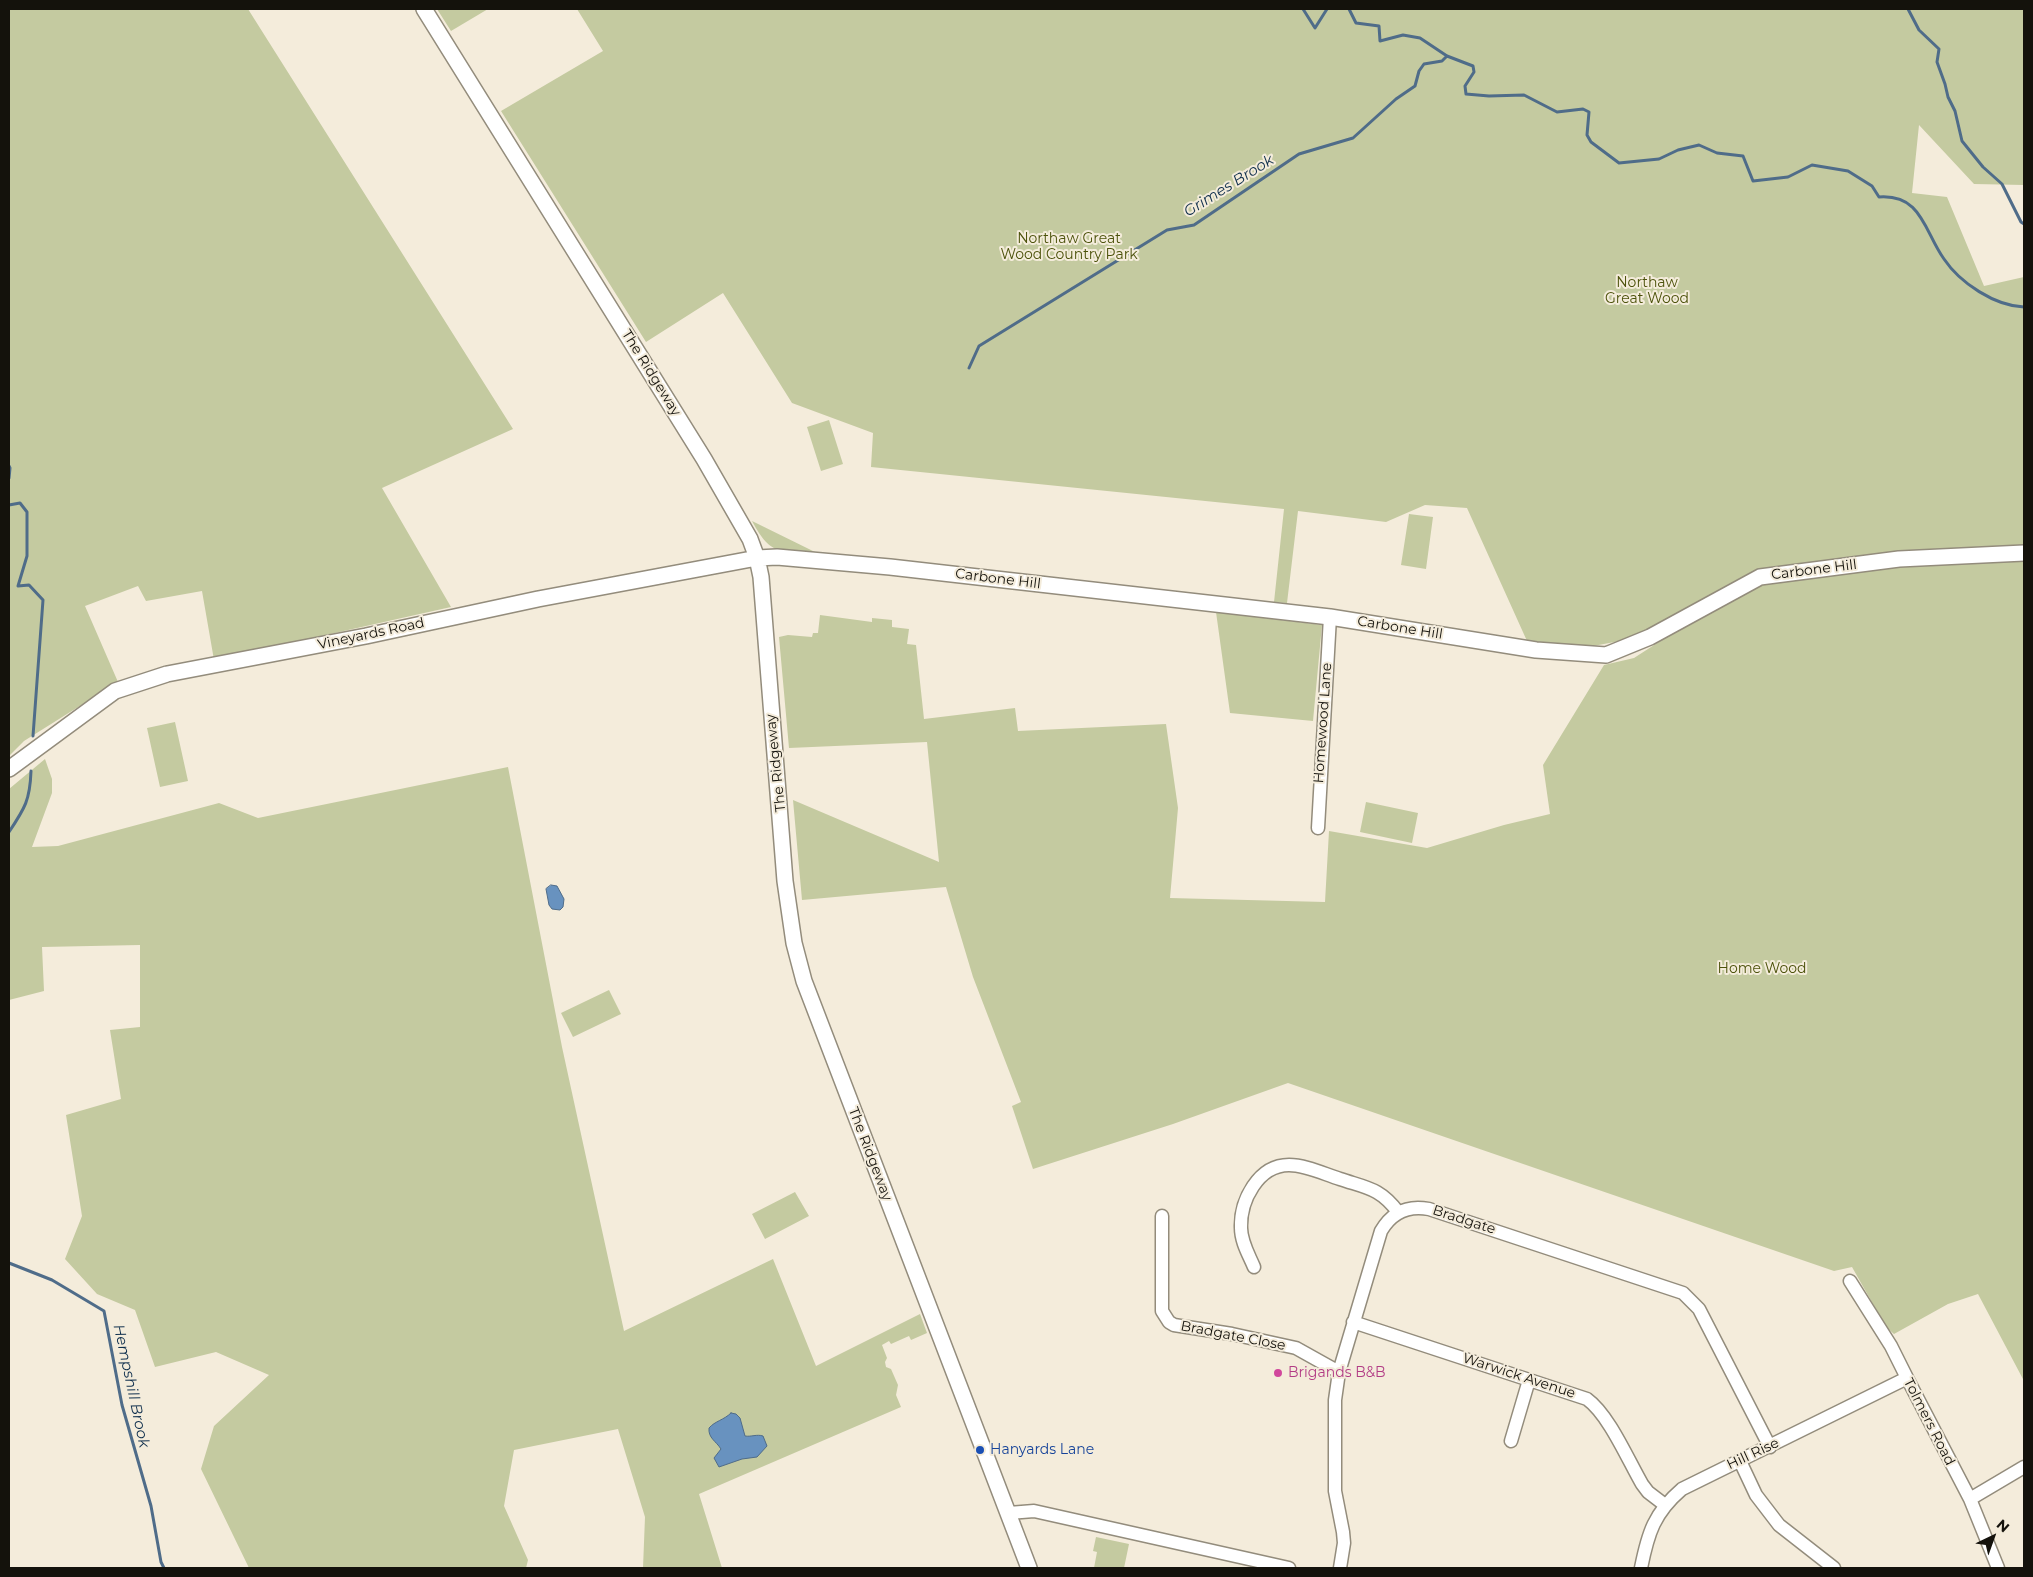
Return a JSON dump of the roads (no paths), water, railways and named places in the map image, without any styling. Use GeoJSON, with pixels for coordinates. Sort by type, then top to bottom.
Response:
{"type":"FeatureCollection","features":[{"type":"Feature","properties":{"kind":"street","name":"The Ridgeway"},"geometry":{"type":"LineString","coordinates":[[424,9],[704,459],[750,539],[761,577],[785,881],[794,943],[823,1033],[1029,1568]]}},
{"type":"Feature","properties":{"kind":"street","name":"Carbone Hill"},"geometry":{"type":"LineString","coordinates":[[757,558],[777,557],[890,567],[1330,617],[1536,650],[1606,655],[1650,637],[1760,577],[1899,559],[2024,553]]}},
{"type":"Feature","properties":{"kind":"street","name":"Vineyards Road"},"geometry":{"type":"LineString","coordinates":[[9,768],[115,691],[167,674],[757,558]]}},
{"type":"Feature","properties":{"kind":"street","name":"Homewood Lane"},"geometry":{"type":"LineString","coordinates":[[1318,828],[1330,617]]}},
{"type":"Feature","properties":{"kind":"street"},"geometry":{"type":"LineString","coordinates":[[1254,1267],[1243,1242],[1242,1216],[1248,1194],[1255,1184],[1271,1170],[1282,1166],[1297,1166],[1378,1192],[1398,1212],[1391,1217],[1381,1230],[1353,1322],[1335,1400],[1335,1491],[1343,1532],[1340,1568]]}},
{"type":"Feature","properties":{"kind":"street","name":"Bradgate"},"geometry":{"type":"LineString","coordinates":[[1398,1212],[1411,1208],[1429,1209],[1683,1293],[1699,1309],[1770,1447]]}},
{"type":"Feature","properties":{"kind":"street","name":"Bradgate Close"},"geometry":{"type":"LineString","coordinates":[[1162,1216],[1162,1311],[1168,1322],[1174,1325],[1232,1334],[1296,1348],[1340,1372]]}},
{"type":"Feature","properties":{"kind":"street","name":"Tolmers Road"},"geometry":{"type":"LineString","coordinates":[[1850,1281],[1891,1346],[1970,1499],[1998,1568]]}},
{"type":"Feature","properties":{"kind":"street","name":"Warwick Avenue"},"geometry":{"type":"LineString","coordinates":[[1353,1322],[1579,1395],[1594,1404],[1604,1417],[1642,1484],[1648,1492],[1665,1505]]}},
{"type":"Feature","properties":{"kind":"street","name":"Hill Rise"},"geometry":{"type":"LineString","coordinates":[[1641,1568],[1651,1526],[1665,1505],[1682,1489],[1907,1378]]}},
{"type":"Feature","properties":{"kind":"street"},"geometry":{"type":"LineString","coordinates":[[1511,1441],[1529,1380]]}},
{"type":"Feature","properties":{"kind":"street"},"geometry":{"type":"LineString","coordinates":[[1740,1460],[1756,1495],[1779,1526],[1834,1568]]}},
{"type":"Feature","properties":{"kind":"street"},"geometry":{"type":"LineString","coordinates":[[1970,1499],[2024,1467]]}},
{"type":"Feature","properties":{"kind":"street"},"geometry":{"type":"LineString","coordinates":[[1009,1514],[1034,1511],[1289,1568]]}},
{"type":"Feature","properties":{"kind":"water"},"geometry":{"type":"Polygon","coordinates":[[[551,885],[557,886],[564,899],[563,907],[560,910],[552,909],[549,905],[546,889],[551,885]]]}},
{"type":"Feature","properties":{"kind":"water"},"geometry":{"type":"Polygon","coordinates":[[[731,1413],[736,1414],[740,1418],[745,1436],[763,1436],[767,1446],[757,1457],[742,1459],[719,1467],[714,1458],[721,1449],[711,1437],[709,1428],[731,1413]]]}},
{"type":"Feature","properties":{"kind":"waterway","name":"Grimes Brook"},"geometry":{"type":"LineString","coordinates":[[1303,9],[1315,28],[1327,9]]}},
{"type":"Feature","properties":{"kind":"waterway","name":"Grimes Brook"},"geometry":{"type":"LineString","coordinates":[[1349,9],[1356,23],[1379,26],[1380,41],[1403,35],[1420,38],[1447,56],[1473,66],[1474,72],[1465,86],[1466,94],[1489,96],[1524,95],[1557,112],[1583,109],[1589,112],[1587,135],[1591,142],[1619,163],[1659,159],[1678,150],[1699,145],[1717,153],[1743,156],[1753,181],[1788,177],[1812,165],[1848,171],[1872,186],[1879,197],[1904,201],[1913,208],[1920,216],[1937,248],[1951,268],[1979,292],[2013,306],[2024,307]]}},
{"type":"Feature","properties":{"kind":"waterway"},"geometry":{"type":"LineString","coordinates":[[1908,9],[1919,30],[1939,49],[1937,62],[1948,97],[1955,111],[1962,141],[1983,167],[2002,184],[2021,222],[2024,224]]}},
{"type":"Feature","properties":{"kind":"waterway","name":"Grimes Brook"},"geometry":{"type":"LineString","coordinates":[[969,368],[979,346],[1167,230],[1194,225],[1299,154],[1353,138],[1396,99],[1415,86],[1419,71],[1424,64],[1442,61],[1447,56]]}},
{"type":"Feature","properties":{"kind":"waterway"},"geometry":{"type":"LineString","coordinates":[[9,466],[9,478]]}},
{"type":"Feature","properties":{"kind":"waterway"},"geometry":{"type":"LineString","coordinates":[[9,505],[20,503],[27,512],[27,556],[18,586],[29,585],[43,600],[33,736]]}},
{"type":"Feature","properties":{"kind":"waterway"},"geometry":{"type":"LineString","coordinates":[[9,832],[26,803],[31,771]]}},
{"type":"Feature","properties":{"kind":"waterway","name":"Hempshill Brook"},"geometry":{"type":"LineString","coordinates":[[9,1263],[52,1280],[104,1311],[122,1405],[151,1506],[161,1562],[164,1568]]}},
{"type":"Feature","properties":{"kind":"place","name":"Brigands B&B"},"geometry":{"type":"Point","coordinates":[1278,1373]}},
{"type":"Feature","properties":{"kind":"place","name":"Hanyards Lane"},"geometry":{"type":"Point","coordinates":[980,1450]}},
{"type":"Feature","properties":{"kind":"park label","name":"Northaw Great Wood Country Park"},"geometry":{"type":"Point","coordinates":[1069,248]}},
{"type":"Feature","properties":{"kind":"park label","name":"Northaw Great Wood"},"geometry":{"type":"Point","coordinates":[1647,292]}},
{"type":"Feature","properties":{"kind":"park label","name":"Home Wood"},"geometry":{"type":"Point","coordinates":[1762,969]}}]}
